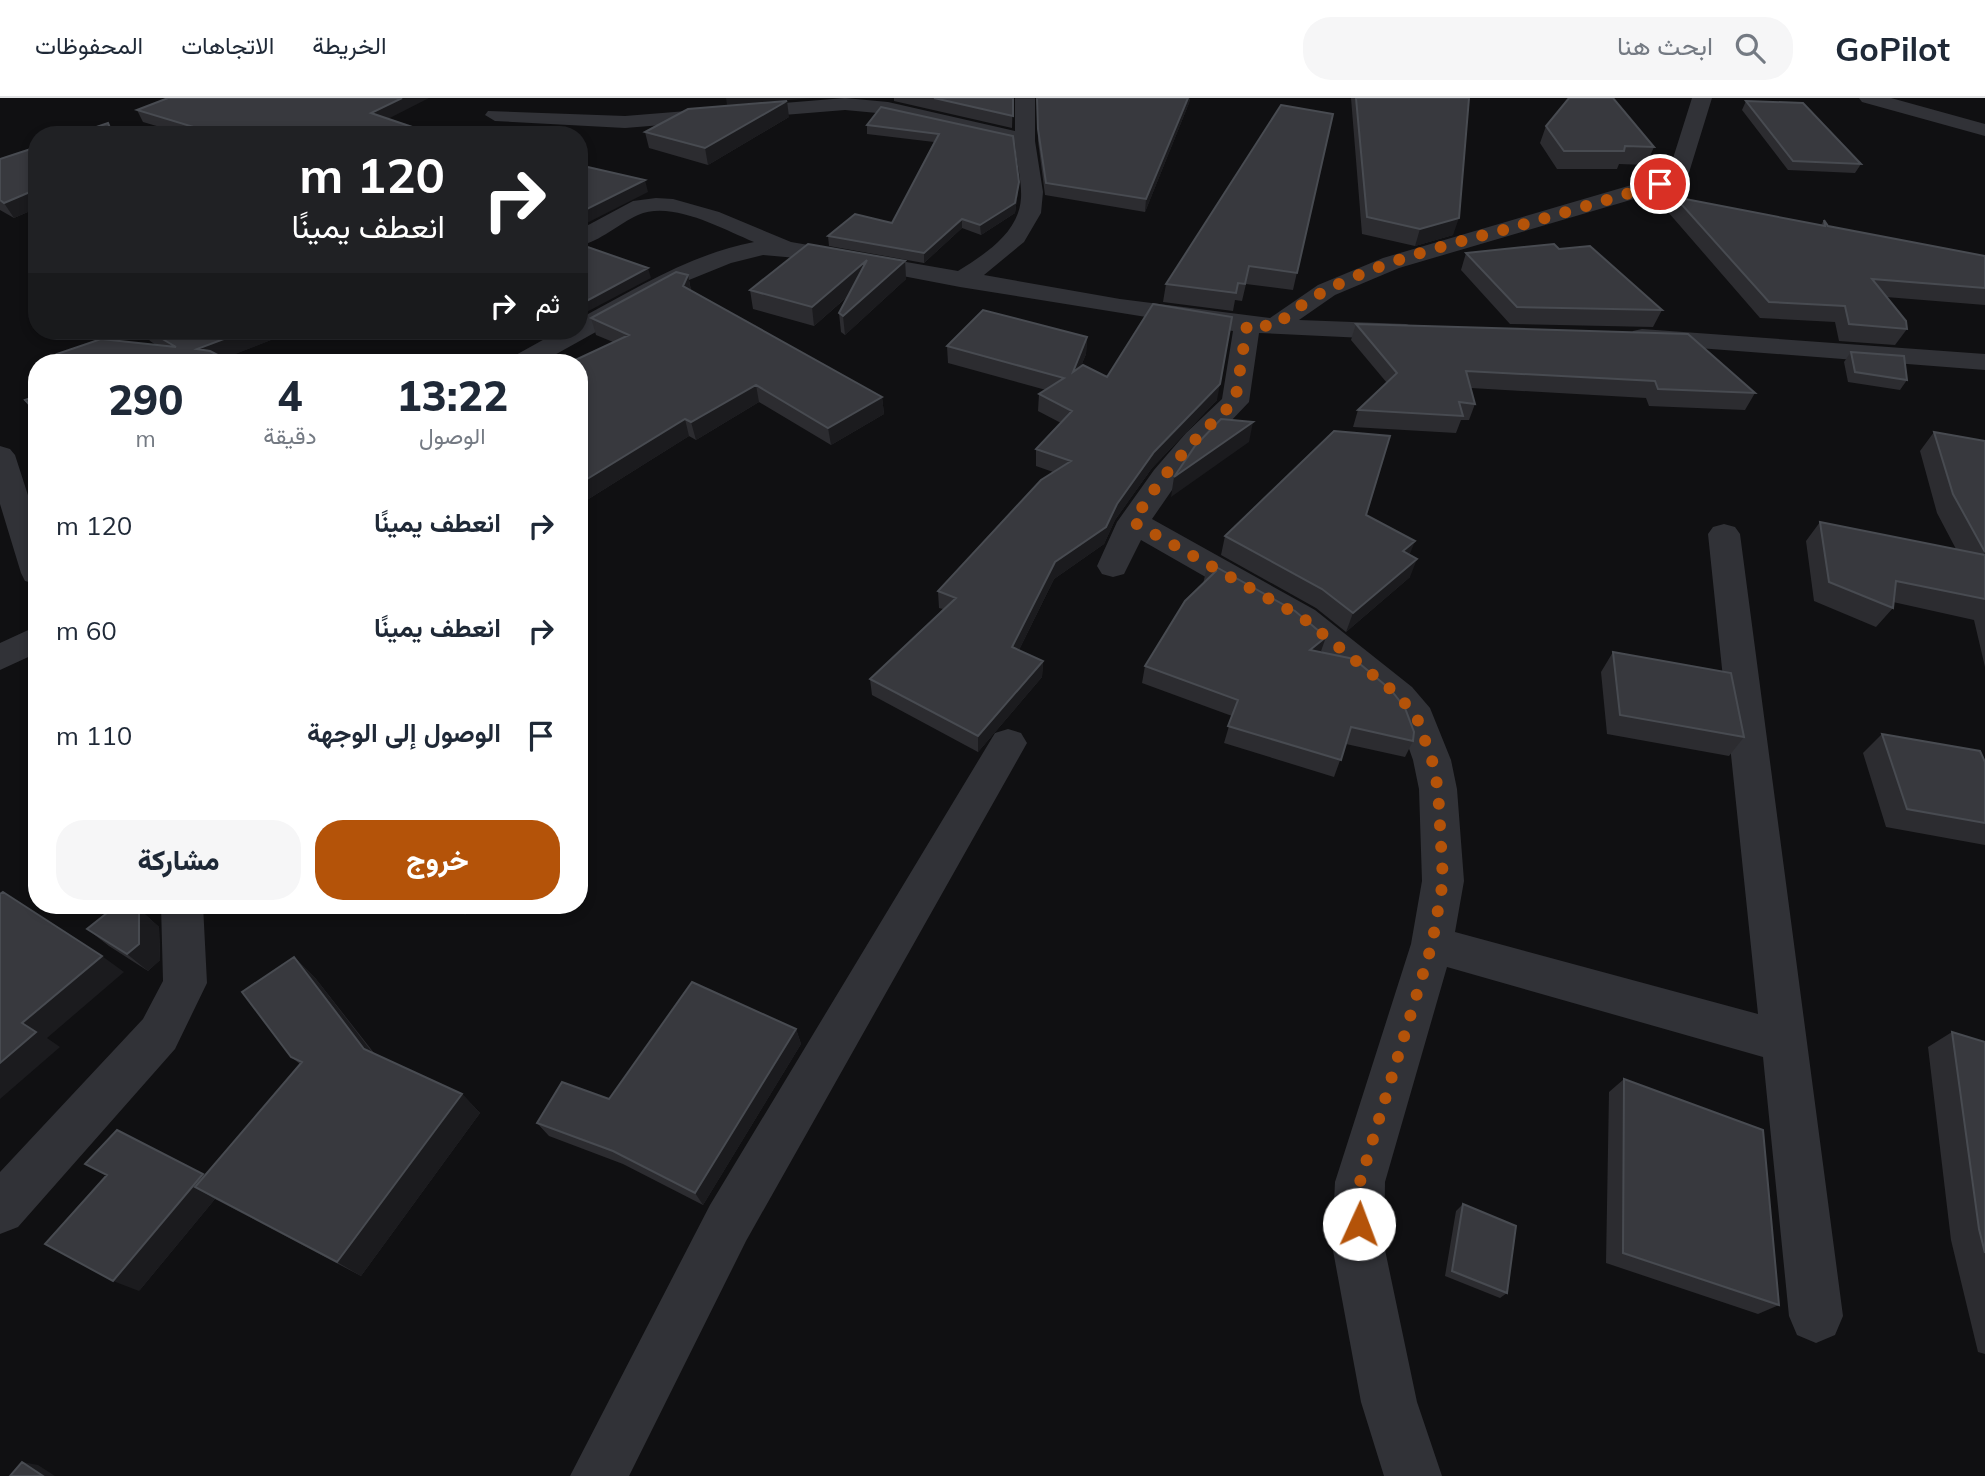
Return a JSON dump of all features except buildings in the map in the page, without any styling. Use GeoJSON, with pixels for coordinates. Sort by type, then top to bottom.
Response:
{"type":"FeatureCollection","features":[{"type":"Feature","properties":{"kind":"street"},"geometry":{"type":"LineString","coordinates":[[960,280],[993,259],[1029,219],[1031,170],[1025,139],[1028,118],[1025,98]]}},
{"type":"Feature","properties":{"kind":"street"},"geometry":{"type":"LineString","coordinates":[[1276,326],[1291,311],[1333,288],[1427,251],[1574,210],[1670,179],[1679,174],[1702,98]]}},
{"type":"Feature","properties":{"kind":"street"},"geometry":{"type":"LineString","coordinates":[[1869,98],[1985,130]]}},
{"type":"Feature","properties":{"kind":"street"},"geometry":{"type":"LineString","coordinates":[[495,115],[625,122],[845,104],[888,108],[1025,139]]}},
{"type":"Feature","properties":{"kind":"street"},"geometry":{"type":"LineString","coordinates":[[588,234],[640,207],[653,204],[695,213],[796,250],[960,280],[1247,325],[1427,332]]}},
{"type":"Feature","properties":{"kind":"street"},"geometry":{"type":"LineString","coordinates":[[588,325],[692,271],[745,251],[796,250]]}},
{"type":"Feature","properties":{"kind":"street"},"geometry":{"type":"LineString","coordinates":[[1113,566],[1149,495],[1199,433],[1235,402],[1247,325]]}},
{"type":"Feature","properties":{"kind":"street"},"geometry":{"type":"LineString","coordinates":[[1617,336],[1793,345],[1985,362]]}},
{"type":"Feature","properties":{"kind":"street"},"geometry":{"type":"LineString","coordinates":[[537,354],[560,340]]}},
{"type":"Feature","properties":{"kind":"street"},"geometry":{"type":"LineString","coordinates":[[0,454],[28,544]]}},
{"type":"Feature","properties":{"kind":"street"},"geometry":{"type":"LineString","coordinates":[[1133,522],[1303,618],[1399,696],[1417,718],[1438,789],[1443,881],[1432,944],[1360,1182],[1359,1245],[1389,1402],[1413,1476]]}},
{"type":"Feature","properties":{"kind":"street"},"geometry":{"type":"LineString","coordinates":[[1724,534],[1816,1316]]}},
{"type":"Feature","properties":{"kind":"street"},"geometry":{"type":"LineString","coordinates":[[0,658],[28,643]]}},
{"type":"Feature","properties":{"kind":"street"},"geometry":{"type":"LineString","coordinates":[[599,1476],[728,1223],[1008,743]]}},
{"type":"Feature","properties":{"kind":"street"},"geometry":{"type":"LineString","coordinates":[[0,1209],[159,1034],[185,983],[181,914]]}},
{"type":"Feature","properties":{"kind":"street"},"geometry":{"type":"LineString","coordinates":[[1432,944],[1783,1042]]}},
{"type":"Feature","properties":{"kind":"route"},"geometry":{"type":"LineString","coordinates":[[1359,1224],[1360,1182],[1432,944],[1443,881],[1438,789],[1432,760],[1417,718],[1399,696],[1303,618],[1133,522],[1149,495],[1199,433],[1235,402],[1247,325],[1276,326],[1291,311],[1333,288],[1427,251],[1660,184]]}}]}
